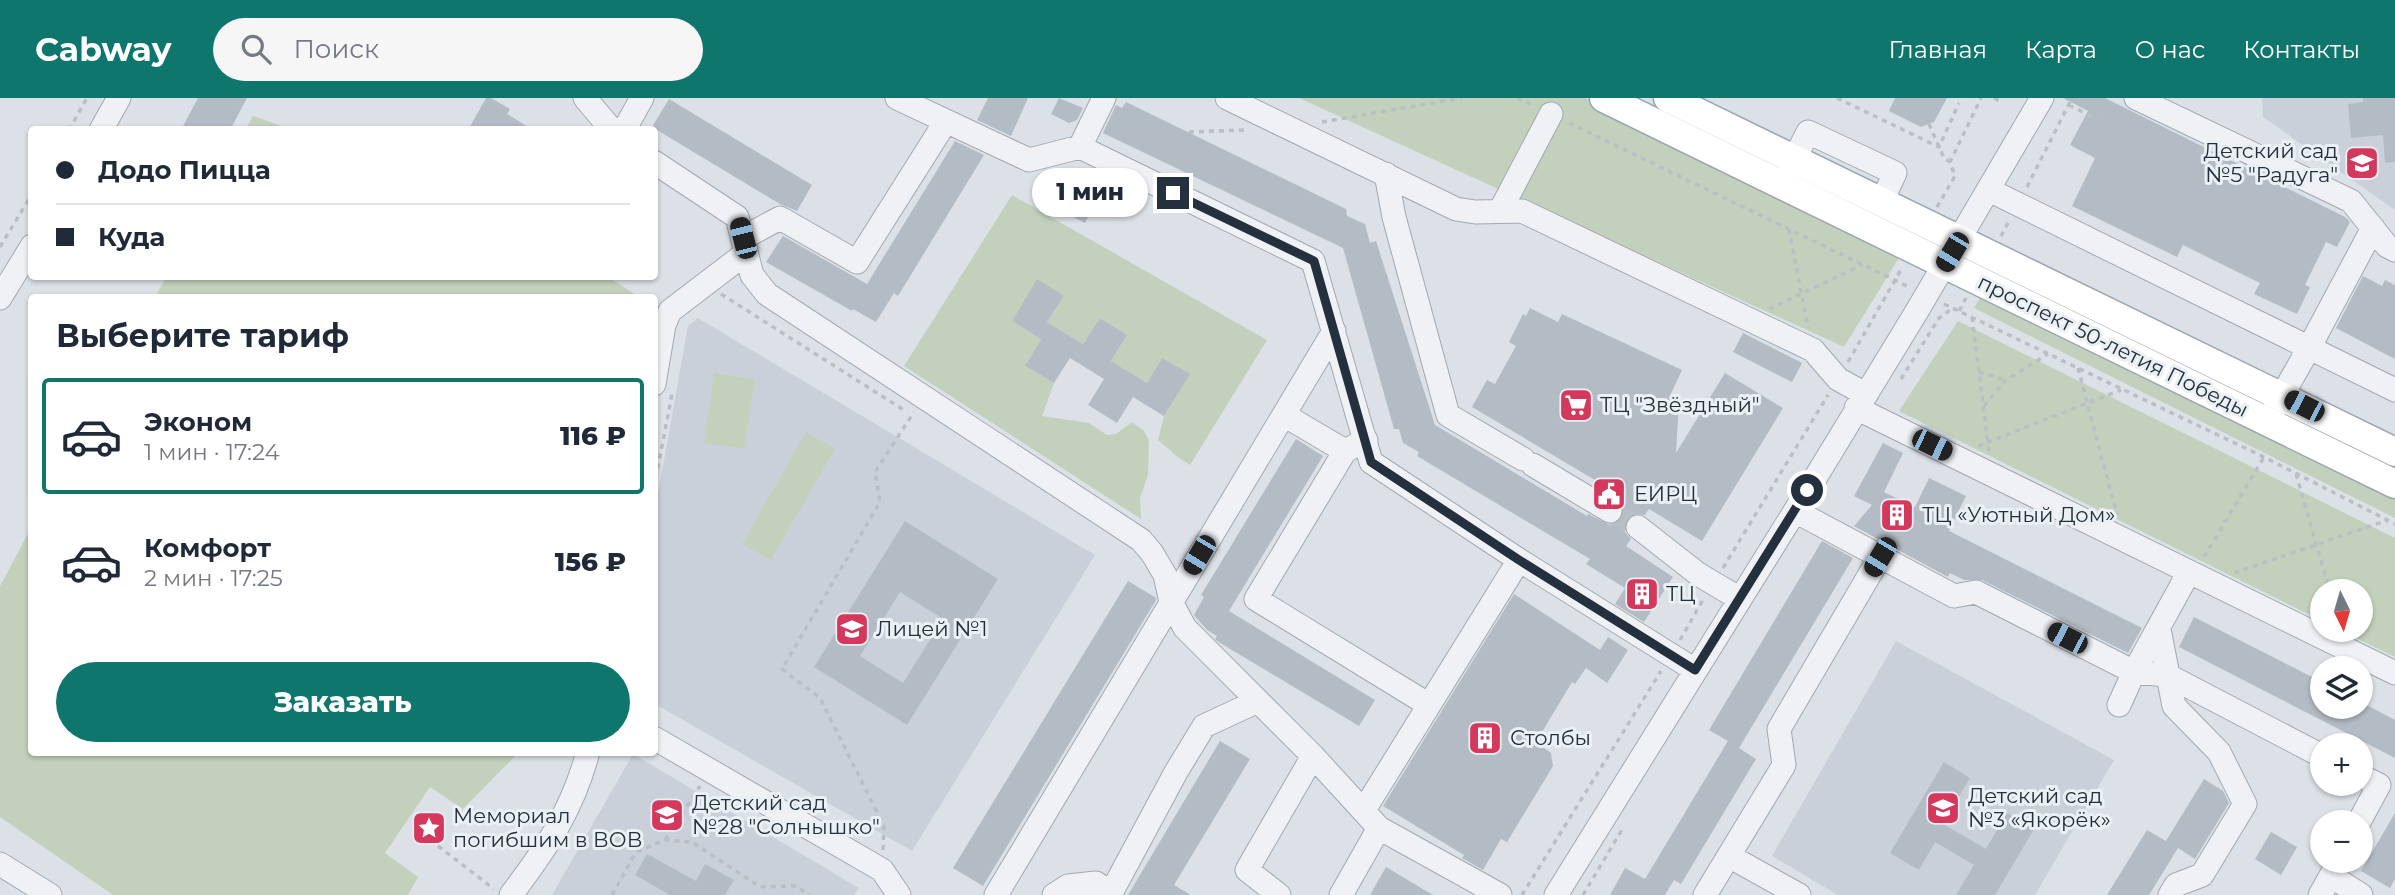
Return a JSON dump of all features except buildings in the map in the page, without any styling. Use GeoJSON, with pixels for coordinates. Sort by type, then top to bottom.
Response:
{"type":"FeatureCollection","features":[{"type":"Feature","properties":{"kind":"main road","name":"проспект 50-летия Победы"},"geometry":{"type":"LineString","coordinates":[[1604,98],[2395,484]]}},
{"type":"Feature","properties":{"kind":"main road","name":"проспект 50-летия Победы"},"geometry":{"type":"LineString","coordinates":[[1668,98],[2395,452]]}},
{"type":"Feature","properties":{"kind":"street"},"geometry":{"type":"LineString","coordinates":[[103,126],[119,98]]}},
{"type":"Feature","properties":{"kind":"street"},"geometry":{"type":"LineString","coordinates":[[585,98],[610,126]]}},
{"type":"Feature","properties":{"kind":"street"},"geometry":{"type":"LineString","coordinates":[[614,126],[642,98]]}},
{"type":"Feature","properties":{"kind":"street"},"geometry":{"type":"LineString","coordinates":[[897,98],[1029,160],[1080,147],[1314,261],[1371,462],[1519,560],[1695,670]]}},
{"type":"Feature","properties":{"kind":"street"},"geometry":{"type":"LineString","coordinates":[[1080,147],[1104,98]]}},
{"type":"Feature","properties":{"kind":"street"},"geometry":{"type":"LineString","coordinates":[[1227,98],[1456,209],[1475,212],[1522,211],[1813,350],[1861,401],[1953,455],[2395,673]]}},
{"type":"Feature","properties":{"kind":"street"},"geometry":{"type":"LineString","coordinates":[[1558,894],[1795,511],[2042,98]]}},
{"type":"Feature","properties":{"kind":"street"},"geometry":{"type":"LineString","coordinates":[[2136,98],[2162,104],[2351,201],[2388,246],[2395,250]]}},
{"type":"Feature","properties":{"kind":"street"},"geometry":{"type":"LineString","coordinates":[[1500,211],[1551,114]]}},
{"type":"Feature","properties":{"kind":"street"},"geometry":{"type":"LineString","coordinates":[[663,389],[664,324],[670,311],[780,218],[857,262],[946,121]]}},
{"type":"Feature","properties":{"kind":"street"},"geometry":{"type":"LineString","coordinates":[[658,165],[737,217],[752,275],[767,294],[1141,540],[1165,575],[1171,602],[1185,628],[1313,756],[1379,828],[1500,895]]}},
{"type":"Feature","properties":{"kind":"street"},"geometry":{"type":"LineString","coordinates":[[1386,174],[1394,217],[1448,415],[1610,511]]}},
{"type":"Feature","properties":{"kind":"street"},"geometry":{"type":"LineString","coordinates":[[1989,190],[2395,390]]}},
{"type":"Feature","properties":{"kind":"street"},"geometry":{"type":"LineString","coordinates":[[2267,420],[2309,348],[2372,228]]}},
{"type":"Feature","properties":{"kind":"street"},"geometry":{"type":"LineString","coordinates":[[0,298],[28,252]]}},
{"type":"Feature","properties":{"kind":"street"},"geometry":{"type":"LineString","coordinates":[[996,895],[1334,331]]}},
{"type":"Feature","properties":{"kind":"street"},"geometry":{"type":"LineString","coordinates":[[1284,415],[1345,452]]}},
{"type":"Feature","properties":{"kind":"street"},"geometry":{"type":"LineString","coordinates":[[1366,440],[1345,452],[1256,599],[1429,705]]}},
{"type":"Feature","properties":{"kind":"street"},"geometry":{"type":"LineString","coordinates":[[1795,511],[1954,596],[1976,592],[2134,673],[2167,675],[2310,750]]}},
{"type":"Feature","properties":{"kind":"street"},"geometry":{"type":"LineString","coordinates":[[1638,527],[1713,584],[1740,599]]}},
{"type":"Feature","properties":{"kind":"street"},"geometry":{"type":"LineString","coordinates":[[1705,895],[1784,765],[1779,729],[1880,557]]}},
{"type":"Feature","properties":{"kind":"street"},"geometry":{"type":"LineString","coordinates":[[1364,810],[1519,560]]}},
{"type":"Feature","properties":{"kind":"street"},"geometry":{"type":"LineString","coordinates":[[2119,705],[2159,629],[2197,576]]}},
{"type":"Feature","properties":{"kind":"street"},"geometry":{"type":"LineString","coordinates":[[2159,629],[2174,706],[2220,752],[2245,804],[2202,875],[2176,885],[2170,895]]}},
{"type":"Feature","properties":{"kind":"street"},"geometry":{"type":"LineString","coordinates":[[1054,895],[1068,886],[1096,883],[1110,894],[1176,772],[1205,726],[1258,701]]}},
{"type":"Feature","properties":{"kind":"street"},"geometry":{"type":"LineString","coordinates":[[658,740],[882,870],[899,895]]}},
{"type":"Feature","properties":{"kind":"street"},"geometry":{"type":"LineString","coordinates":[[511,895],[553,835],[570,805],[587,756]]}},
{"type":"Feature","properties":{"kind":"street"},"geometry":{"type":"LineString","coordinates":[[1279,895],[1247,870],[1313,756]]}},
{"type":"Feature","properties":{"kind":"street"},"geometry":{"type":"LineString","coordinates":[[2365,810],[2379,785],[2373,782]]}},
{"type":"Feature","properties":{"kind":"street"},"geometry":{"type":"LineString","coordinates":[[1341,895],[1379,828]]}},
{"type":"Feature","properties":{"kind":"street"},"geometry":{"type":"LineString","coordinates":[[1729,856],[1799,895]]}},
{"type":"Feature","properties":{"kind":"street"},"geometry":{"type":"LineString","coordinates":[[0,864],[50,895]]}},
{"type":"Feature","properties":{"kind":"street"},"geometry":{"type":"LineString","coordinates":[[2330,877],[2361,895]]}},
{"type":"Feature","properties":{"kind":"path"},"geometry":{"type":"LineString","coordinates":[[1288,127],[1462,98]]}},
{"type":"Feature","properties":{"kind":"path"},"geometry":{"type":"LineString","coordinates":[[1517,98],[2264,457],[2395,524]]}},
{"type":"Feature","properties":{"kind":"path"},"geometry":{"type":"LineString","coordinates":[[1838,98],[1939,147]]}},
{"type":"Feature","properties":{"kind":"path"},"geometry":{"type":"LineString","coordinates":[[1950,162],[1981,98]]}},
{"type":"Feature","properties":{"kind":"path"},"geometry":{"type":"LineString","coordinates":[[1994,98],[2001,102]]}},
{"type":"Feature","properties":{"kind":"path"},"geometry":{"type":"LineString","coordinates":[[71,126],[85,99]]}},
{"type":"Feature","properties":{"kind":"path"},"geometry":{"type":"LineString","coordinates":[[1939,147],[1959,103]]}},
{"type":"Feature","properties":{"kind":"path"},"geometry":{"type":"LineString","coordinates":[[2069,105],[2097,119]]}},
{"type":"Feature","properties":{"kind":"path"},"geometry":{"type":"LineString","coordinates":[[1927,224],[1955,176],[1929,124]]}},
{"type":"Feature","properties":{"kind":"path"},"geometry":{"type":"LineString","coordinates":[[1189,132],[1251,129]]}},
{"type":"Feature","properties":{"kind":"path"},"geometry":{"type":"LineString","coordinates":[[0,247],[28,201]]}},
{"type":"Feature","properties":{"kind":"path"},"geometry":{"type":"LineString","coordinates":[[1788,229],[1813,350]]}},
{"type":"Feature","properties":{"kind":"path"},"geometry":{"type":"LineString","coordinates":[[1522,895],[1671,655],[1838,379],[1913,249]]}},
{"type":"Feature","properties":{"kind":"path"},"geometry":{"type":"LineString","coordinates":[[1748,319],[1862,265]]}},
{"type":"Feature","properties":{"kind":"path"},"geometry":{"type":"LineString","coordinates":[[1972,317],[1993,475]]}},
{"type":"Feature","properties":{"kind":"path"},"geometry":{"type":"LineString","coordinates":[[1984,406],[2006,380],[2048,354]]}},
{"type":"Feature","properties":{"kind":"path"},"geometry":{"type":"LineString","coordinates":[[2078,368],[2123,539]]}},
{"type":"Feature","properties":{"kind":"path"},"geometry":{"type":"LineString","coordinates":[[1979,372],[2006,380]]}},
{"type":"Feature","properties":{"kind":"path"},"geometry":{"type":"LineString","coordinates":[[658,444],[663,389]]}},
{"type":"Feature","properties":{"kind":"path"},"geometry":{"type":"LineString","coordinates":[[1953,455],[2123,390]]}},
{"type":"Feature","properties":{"kind":"path"},"geometry":{"type":"LineString","coordinates":[[882,870],[884,826],[820,698],[782,669],[880,502],[875,472],[923,397]]}},
{"type":"Feature","properties":{"kind":"path"},"geometry":{"type":"LineString","coordinates":[[2197,576],[2264,457]]}},
{"type":"Feature","properties":{"kind":"path"},"geometry":{"type":"LineString","coordinates":[[2296,474],[2326,579]]}},
{"type":"Feature","properties":{"kind":"path"},"geometry":{"type":"LineString","coordinates":[[2197,576],[2317,545],[2388,520]]}},
{"type":"Feature","properties":{"kind":"path"},"geometry":{"type":"LineString","coordinates":[[665,840],[710,769]]}},
{"type":"Feature","properties":{"kind":"path"},"geometry":{"type":"LineString","coordinates":[[612,895],[636,852],[665,840],[692,842],[760,887],[795,886],[810,895]]}},
{"type":"Feature","properties":{"kind":"path"},"geometry":{"type":"LineString","coordinates":[[438,846],[502,895]]}},
{"type":"Feature","properties":{"kind":"shaded area","name":"Детский сад №5 \"Радуга\""},"geometry":{"type":"Polygon","coordinates":[[[2262,98],[2395,98],[2395,210],[2263,117],[2262,98]]]}},
{"type":"Feature","properties":{"kind":"shaded area","name":"Лицей №1"},"geometry":{"type":"Polygon","coordinates":[[[698,318],[1095,555],[912,851],[658,706],[658,494],[688,326],[698,318]]]}},
{"type":"Feature","properties":{"kind":"shaded area","name":"Детский сад №3 «Якорёк»"},"geometry":{"type":"Polygon","coordinates":[[[1896,641],[2114,760],[2035,895],[1838,895],[1772,856],[1896,641]]]}},
{"type":"Feature","properties":{"kind":"shaded area","name":"Детский сад №28 \"Солнышко\""},"geometry":{"type":"Polygon","coordinates":[[[632,756],[636,756],[859,888],[854,895],[552,895],[632,756]]]}},
{"type":"Feature","properties":{"kind":"green space"},"geometry":{"type":"Polygon","coordinates":[[[1299,98],[1585,98],[1902,253],[1844,347],[1299,98]]]}},
{"type":"Feature","properties":{"kind":"green space"},"geometry":{"type":"Polygon","coordinates":[[[253,116],[282,126],[248,126],[253,116]]]}},
{"type":"Feature","properties":{"kind":"green space"},"geometry":{"type":"Polygon","coordinates":[[[1012,195],[1267,340],[1190,465],[1158,440],[1164,416],[1189,374],[1162,358],[1147,383],[1111,361],[1127,335],[1100,318],[1083,344],[1047,322],[1064,296],[1037,280],[1012,321],[1041,339],[1025,366],[1054,383],[1042,416],[1089,423],[1107,435],[1116,434],[1132,422],[1144,431],[1149,441],[1148,475],[1140,498],[1141,519],[904,366],[1012,195]]]}},
{"type":"Feature","properties":{"kind":"green space"},"geometry":{"type":"Polygon","coordinates":[[[165,280],[613,280],[634,294],[157,294],[165,280]]]}},
{"type":"Feature","properties":{"kind":"green space"},"geometry":{"type":"Polygon","coordinates":[[[1981,296],[2395,498],[2395,518],[1974,308],[1981,296]]]}},
{"type":"Feature","properties":{"kind":"green space"},"geometry":{"type":"Polygon","coordinates":[[[1958,321],[2395,538],[2395,657],[2364,642],[2373,642],[2373,579],[2310,579],[2310,615],[1899,411],[1958,321]]]}},
{"type":"Feature","properties":{"kind":"green space"},"geometry":{"type":"Polygon","coordinates":[[[714,373],[755,379],[744,449],[704,443],[714,373]]]}},
{"type":"Feature","properties":{"kind":"green space"},"geometry":{"type":"Polygon","coordinates":[[[806,432],[835,449],[771,560],[742,544],[806,432]]]}},
{"type":"Feature","properties":{"kind":"green space"},"geometry":{"type":"Polygon","coordinates":[[[28,534],[28,756],[515,756],[463,809],[430,787],[385,853],[418,877],[408,895],[113,895],[0,817],[0,586],[28,534]]]}},
{"type":"Feature","properties":{"kind":"tunnel"},"geometry":{"type":"LineString","coordinates":[[1610,511],[1638,527]]}},
{"type":"Feature","properties":{"kind":"place","name":"Детский сад №5 \"Радуга\""},"geometry":{"type":"Point","coordinates":[2362,163]}},
{"type":"Feature","properties":{"kind":"place","name":"ТЦ \"Звёздный\""},"geometry":{"type":"Point","coordinates":[1576,405]}},
{"type":"Feature","properties":{"kind":"place","name":"ЕИРЦ"},"geometry":{"type":"Point","coordinates":[1609,494]}},
{"type":"Feature","properties":{"kind":"place","name":"ТЦ «Уютный Дом»"},"geometry":{"type":"Point","coordinates":[1897,515]}},
{"type":"Feature","properties":{"kind":"place","name":"ТЦ"},"geometry":{"type":"Point","coordinates":[1642,594]}},
{"type":"Feature","properties":{"kind":"place","name":"Лицей №1"},"geometry":{"type":"Point","coordinates":[852,629]}},
{"type":"Feature","properties":{"kind":"place","name":"Столбы"},"geometry":{"type":"Point","coordinates":[1485,738]}},
{"type":"Feature","properties":{"kind":"place","name":"Детский сад №3 «Якорёк»"},"geometry":{"type":"Point","coordinates":[1943,808]}},
{"type":"Feature","properties":{"kind":"place","name":"Детский сад №28 \"Солнышко\""},"geometry":{"type":"Point","coordinates":[667,815]}},
{"type":"Feature","properties":{"kind":"place","name":"Мемориал погибшим в ВОВ"},"geometry":{"type":"Point","coordinates":[429,828]}},
{"type":"Feature","properties":{"kind":"route"},"geometry":{"type":"LineString","coordinates":[[1173,193],[1314,261],[1371,462],[1519,560],[1695,670],[1807,490]]}}]}
